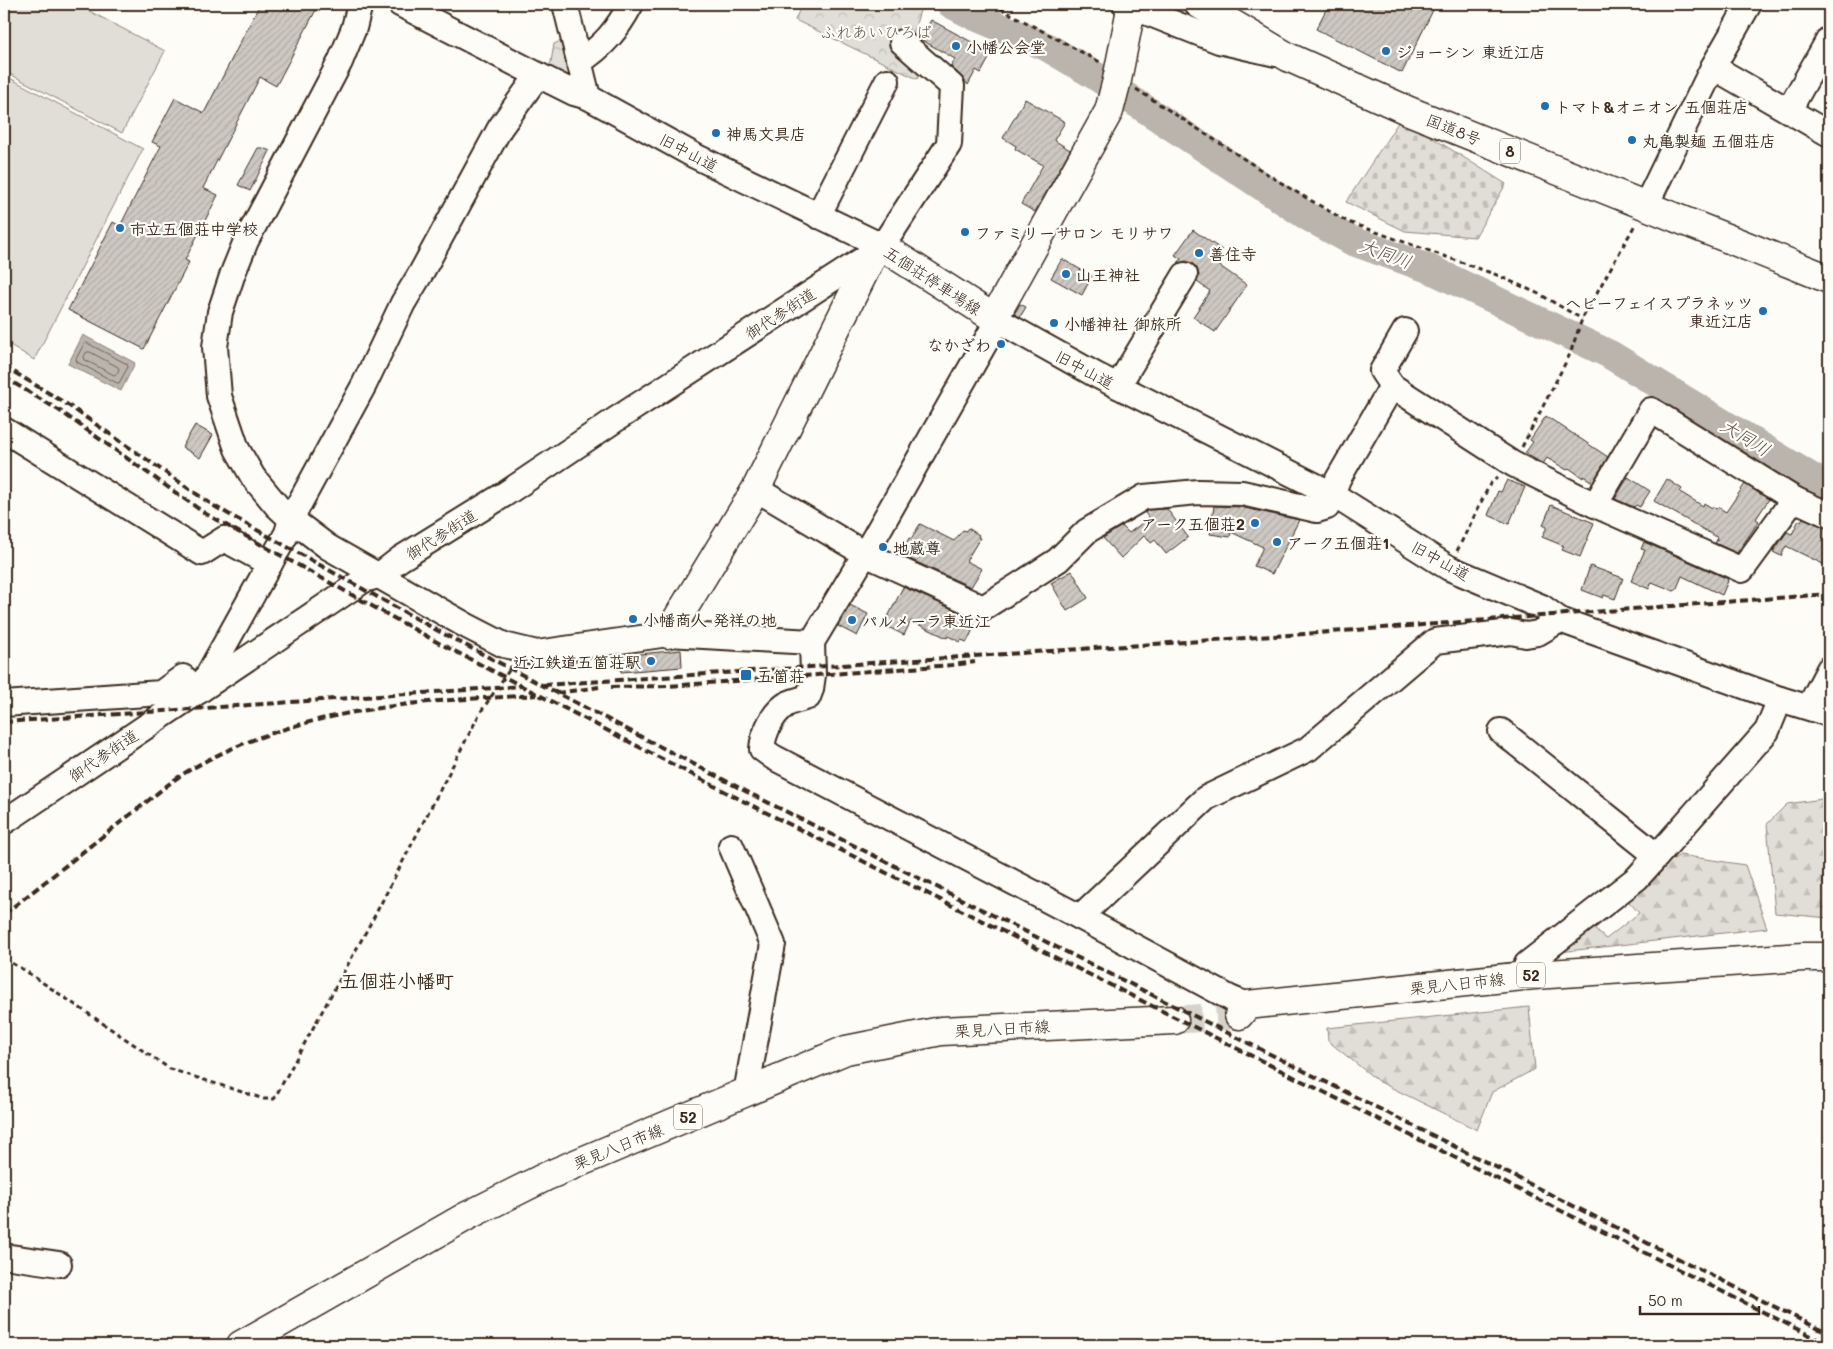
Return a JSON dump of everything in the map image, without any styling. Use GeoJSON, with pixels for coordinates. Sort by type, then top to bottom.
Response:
{"type":"FeatureCollection","features":[{"type":"Feature","properties":{"kind":"main road","name":"五個荘停車場線"},"geometry":{"type":"LineString","coordinates":[[668,634],[756,489],[878,244],[994,318],[1109,111],[1118,77],[1130,4]]}},
{"type":"Feature","properties":{"kind":"main road","name":"国道8号"},"geometry":{"type":"LineString","coordinates":[[1199,4],[1288,57],[1409,111],[1829,279]]}},
{"type":"Feature","properties":{"kind":"main road","name":"栗見八日市線"},"geometry":{"type":"LineString","coordinates":[[1243,1010],[1522,976],[1804,957],[1829,957]]}},
{"type":"Feature","properties":{"kind":"main road","name":"栗見八日市線"},"geometry":{"type":"LineString","coordinates":[[241,1345],[467,1216],[547,1176],[846,1050],[941,1031],[1174,1020]]}},
{"type":"Feature","properties":{"kind":"street"},"geometry":{"type":"LineString","coordinates":[[360,4],[354,28],[340,62],[246,242],[220,312],[216,338],[216,373],[219,396],[237,449],[253,478],[291,519],[328,547],[504,645],[538,652],[668,634],[812,642]]}},
{"type":"Feature","properties":{"kind":"street","name":"旧中山道"},"geometry":{"type":"LineString","coordinates":[[400,4],[574,93],[588,97],[695,156],[878,244]]}},
{"type":"Feature","properties":{"kind":"street"},"geometry":{"type":"LineString","coordinates":[[565,4],[588,97]]}},
{"type":"Feature","properties":{"kind":"street"},"geometry":{"type":"LineString","coordinates":[[579,62],[598,49],[621,22],[631,4]]}},
{"type":"Feature","properties":{"kind":"street"},"geometry":{"type":"LineString","coordinates":[[1130,4],[1219,41],[1288,57]]}},
{"type":"Feature","properties":{"kind":"street"},"geometry":{"type":"LineString","coordinates":[[1646,205],[1714,67],[1749,4]]}},
{"type":"Feature","properties":{"kind":"street"},"geometry":{"type":"LineString","coordinates":[[1789,110],[1829,39]]}},
{"type":"Feature","properties":{"kind":"street","name":"御代参街道"},"geometry":{"type":"LineString","coordinates":[[4,822],[364,580],[378,576],[400,559],[505,494],[865,258],[878,244],[887,239],[949,144],[952,86],[902,42]]}},
{"type":"Feature","properties":{"kind":"street"},"geometry":{"type":"LineString","coordinates":[[1714,67],[1829,134]]}},
{"type":"Feature","properties":{"kind":"street"},"geometry":{"type":"LineString","coordinates":[[4,704],[161,693],[183,677],[199,692],[287,533],[291,519],[364,385],[403,303],[421,274],[500,128],[538,75]]}},
{"type":"Feature","properties":{"kind":"street"},"geometry":{"type":"LineString","coordinates":[[818,216],[887,81]]}},
{"type":"Feature","properties":{"kind":"street"},"geometry":{"type":"LineString","coordinates":[[1118,386],[1185,275]]}},
{"type":"Feature","properties":{"kind":"street"},"geometry":{"type":"LineString","coordinates":[[994,318],[994,327],[865,554],[812,642],[813,676],[808,697],[786,704],[775,714],[763,738],[762,749],[773,757],[1080,917],[1230,998],[1243,1010]]}},
{"type":"Feature","properties":{"kind":"street","name":"旧中山道"},"geometry":{"type":"LineString","coordinates":[[994,318],[1118,386],[1332,494],[1449,568],[1542,607],[1560,620],[1780,699],[1819,711]]}},
{"type":"Feature","properties":{"kind":"street"},"geometry":{"type":"LineString","coordinates":[[1406,331],[1382,371],[1392,386],[1513,464],[1596,505],[1742,570],[1794,499]]}},
{"type":"Feature","properties":{"kind":"street"},"geometry":{"type":"LineString","coordinates":[[756,489],[865,554],[984,608],[1058,560],[1087,531],[1144,498],[1198,492],[1242,493],[1317,510],[1327,507],[1338,479],[1392,386]]}},
{"type":"Feature","properties":{"kind":"street"},"geometry":{"type":"LineString","coordinates":[[1596,505],[1651,410],[1794,499],[1829,515]]}},
{"type":"Feature","properties":{"kind":"street"},"geometry":{"type":"LineString","coordinates":[[4,430],[202,553],[224,539],[270,564]]}},
{"type":"Feature","properties":{"kind":"street"},"geometry":{"type":"LineString","coordinates":[[1080,917],[1206,798],[1308,750],[1435,641],[1511,632],[1526,635],[1538,634],[1560,620]]}},
{"type":"Feature","properties":{"kind":"street"},"geometry":{"type":"LineString","coordinates":[[1819,711],[1829,670]]}},
{"type":"Feature","properties":{"kind":"street"},"geometry":{"type":"LineString","coordinates":[[1522,976],[1527,964],[1637,878],[1767,731],[1780,699]]}},
{"type":"Feature","properties":{"kind":"street"},"geometry":{"type":"LineString","coordinates":[[1501,731],[1657,856]]}},
{"type":"Feature","properties":{"kind":"street"},"geometry":{"type":"LineString","coordinates":[[731,846],[773,944],[746,1093]]}},
{"type":"Feature","properties":{"kind":"street"},"geometry":{"type":"LineString","coordinates":[[4,1256],[59,1264]]}},
{"type":"Feature","properties":{"kind":"path"},"geometry":{"type":"LineString","coordinates":[[992,4],[1111,67],[1118,77],[1128,84],[1286,186],[1348,222],[1498,275],[1541,295],[1582,321]]}},
{"type":"Feature","properties":{"kind":"path"},"geometry":{"type":"LineString","coordinates":[[1570,354],[1582,321],[1646,205]]}},
{"type":"Feature","properties":{"kind":"path"},"geometry":{"type":"LineString","coordinates":[[4,959],[24,970],[170,1069],[264,1099],[274,1099],[374,918],[480,713],[524,649]]}},
{"type":"Feature","properties":{"kind":"green space"},"geometry":{"type":"Polygon","coordinates":[[[4,4],[76,4],[165,51],[122,133],[4,71],[4,4]]]}},
{"type":"Feature","properties":{"kind":"green space","name":"ふれあいひろば"},"geometry":{"type":"Polygon","coordinates":[[[802,4],[922,4],[912,37],[925,68],[917,79],[795,20],[802,4]]]}},
{"type":"Feature","properties":{"kind":"green space"},"geometry":{"type":"Polygon","coordinates":[[[568,38],[578,83],[545,74],[551,62],[554,44],[568,38]]]}},
{"type":"Feature","properties":{"kind":"green space"},"geometry":{"type":"Polygon","coordinates":[[[4,75],[143,149],[34,360],[4,341],[4,75]]]}},
{"type":"Feature","properties":{"kind":"green space"},"geometry":{"type":"Polygon","coordinates":[[[1401,118],[1506,184],[1475,237],[1405,231],[1346,202],[1401,118]]]}},
{"type":"Feature","properties":{"kind":"green space"},"geometry":{"type":"Polygon","coordinates":[[[1829,798],[1829,857],[1827,859],[1829,860],[1829,918],[1775,913],[1767,824],[1787,804],[1829,798]]]}},
{"type":"Feature","properties":{"kind":"green space"},"geometry":{"type":"Polygon","coordinates":[[[1680,855],[1745,865],[1767,928],[1542,954],[1584,920],[1606,939],[1639,913],[1620,892],[1680,855]]]}},
{"type":"Feature","properties":{"kind":"green space"},"geometry":{"type":"Polygon","coordinates":[[[1529,1007],[1535,1069],[1492,1092],[1477,1130],[1378,1081],[1328,1041],[1327,1028],[1529,1007]]]}},
{"type":"Feature","properties":{"kind":"water"},"geometry":{"type":"Polygon","coordinates":[[[83,335],[135,363],[121,391],[68,364],[83,335]]]}},
{"type":"Feature","properties":{"kind":"building"},"geometry":{"type":"Polygon","coordinates":[[[260,4],[319,4],[276,86],[260,77],[203,188],[218,195],[185,260],[189,262],[144,349],[68,310],[113,222],[120,226],[161,146],[152,142],[175,98],[204,113],[260,4]]]}},
{"type":"Feature","properties":{"kind":"building","name":"ジョーシン 東近江店"},"geometry":{"type":"Polygon","coordinates":[[[1329,4],[1436,4],[1402,73],[1316,29],[1329,4]]]}},
{"type":"Feature","properties":{"kind":"building","name":"小幡公会堂"},"geometry":{"type":"Polygon","coordinates":[[[931,20],[992,53],[981,73],[976,70],[968,85],[951,67],[955,59],[920,39],[931,20]]]}},
{"type":"Feature","properties":{"kind":"building"},"geometry":{"type":"Polygon","coordinates":[[[1025,99],[1065,122],[1054,140],[1070,150],[1035,212],[1021,204],[1043,165],[1015,149],[1016,146],[1003,138],[1025,99]]]}},
{"type":"Feature","properties":{"kind":"building"},"geometry":{"type":"Polygon","coordinates":[[[258,148],[270,151],[250,191],[238,185],[258,148]]]}},
{"type":"Feature","properties":{"kind":"building"},"geometry":{"type":"Polygon","coordinates":[[[1193,230],[1222,250],[1214,262],[1247,285],[1215,332],[1193,317],[1210,291],[1197,282],[1199,275],[1197,268],[1186,261],[1178,263],[1181,259],[1175,255],[1193,230]]]}},
{"type":"Feature","properties":{"kind":"building","name":"山王神社"},"geometry":{"type":"Polygon","coordinates":[[[1062,259],[1092,276],[1082,295],[1051,278],[1062,259]]]}},
{"type":"Feature","properties":{"kind":"building"},"geometry":{"type":"Polygon","coordinates":[[[1020,304],[1026,307],[1020,317],[1014,314],[1020,304]]]}},
{"type":"Feature","properties":{"kind":"building"},"geometry":{"type":"Polygon","coordinates":[[[1546,416],[1608,457],[1593,482],[1547,458],[1543,464],[1525,453],[1533,442],[1530,440],[1546,416]]]}},
{"type":"Feature","properties":{"kind":"building"},"geometry":{"type":"Polygon","coordinates":[[[195,425],[213,435],[200,458],[182,447],[195,425]]]}},
{"type":"Feature","properties":{"kind":"building"},"geometry":{"type":"Polygon","coordinates":[[[1628,477],[1650,491],[1640,507],[1636,505],[1634,507],[1615,499],[1628,477]]]}},
{"type":"Feature","properties":{"kind":"building"},"geometry":{"type":"Polygon","coordinates":[[[1667,479],[1682,489],[1680,492],[1703,506],[1704,503],[1712,508],[1716,509],[1718,507],[1726,512],[1745,484],[1769,499],[1756,519],[1759,521],[1737,553],[1715,543],[1718,538],[1654,501],[1667,479]]]}},
{"type":"Feature","properties":{"kind":"building"},"geometry":{"type":"Polygon","coordinates":[[[1507,480],[1525,487],[1509,524],[1488,515],[1498,491],[1501,492],[1507,480]]]}},
{"type":"Feature","properties":{"kind":"building"},"geometry":{"type":"Polygon","coordinates":[[[1551,505],[1594,523],[1580,557],[1562,550],[1564,546],[1542,537],[1547,527],[1543,525],[1551,505]]]}},
{"type":"Feature","properties":{"kind":"building"},"geometry":{"type":"Polygon","coordinates":[[[1214,506],[1240,507],[1299,520],[1272,574],[1254,566],[1263,547],[1231,532],[1230,537],[1210,534],[1214,506]]]}},
{"type":"Feature","properties":{"kind":"building"},"geometry":{"type":"Polygon","coordinates":[[[1167,509],[1188,537],[1166,554],[1155,540],[1151,543],[1145,535],[1121,558],[1103,538],[1122,526],[1129,533],[1149,518],[1145,513],[1148,510],[1167,509]]]}},
{"type":"Feature","properties":{"kind":"building"},"geometry":{"type":"Polygon","coordinates":[[[1803,518],[1829,529],[1829,567],[1786,546],[1781,556],[1773,552],[1787,532],[1792,534],[1799,520],[1801,521],[1803,518]]]}},
{"type":"Feature","properties":{"kind":"building"},"geometry":{"type":"Polygon","coordinates":[[[920,524],[954,541],[963,530],[966,531],[968,528],[979,535],[978,537],[980,538],[966,561],[982,569],[971,587],[901,555],[909,538],[911,539],[920,524]]]}},
{"type":"Feature","properties":{"kind":"building"},"geometry":{"type":"Polygon","coordinates":[[[1644,542],[1728,579],[1722,595],[1682,576],[1674,591],[1652,582],[1649,589],[1631,581],[1645,550],[1641,549],[1644,542]]]}},
{"type":"Feature","properties":{"kind":"building"},"geometry":{"type":"Polygon","coordinates":[[[1590,566],[1623,578],[1615,599],[1604,595],[1603,598],[1582,590],[1590,566]]]}},
{"type":"Feature","properties":{"kind":"building"},"geometry":{"type":"Polygon","coordinates":[[[1072,571],[1088,598],[1067,611],[1051,583],[1072,571]]]}},
{"type":"Feature","properties":{"kind":"building"},"geometry":{"type":"Polygon","coordinates":[[[903,587],[959,612],[957,617],[975,625],[967,642],[961,640],[960,642],[948,636],[947,638],[911,621],[904,635],[884,625],[903,587]]]}},
{"type":"Feature","properties":{"kind":"building","name":"パルメーラ東近江"},"geometry":{"type":"Polygon","coordinates":[[[850,605],[868,614],[857,636],[838,626],[850,605]]]}},
{"type":"Feature","properties":{"kind":"building","name":"近江鉄道五箇荘駅"},"geometry":{"type":"Polygon","coordinates":[[[681,650],[682,667],[621,672],[619,656],[681,650]]]}},
{"type":"Feature","properties":{"kind":"waterway","name":"大同川"},"geometry":{"type":"LineString","coordinates":[[951,4],[974,16],[1047,47],[1091,73],[1307,216],[1352,241],[1430,269],[1609,354],[1829,488]]}},
{"type":"Feature","properties":{"kind":"tunnel"},"geometry":{"type":"LineString","coordinates":[[1174,1020],[1239,1015]]}},
{"type":"Feature","properties":{"kind":"railway"},"geometry":{"type":"LineString","coordinates":[[4,366],[65,403],[214,506],[442,633],[753,795],[1829,1334]]}},
{"type":"Feature","properties":{"kind":"railway"},"geometry":{"type":"LineString","coordinates":[[4,377],[60,411],[206,514],[437,642],[747,803],[1829,1345]]}},
{"type":"Feature","properties":{"kind":"railway"},"geometry":{"type":"LineString","coordinates":[[543,685],[1304,634],[1829,594]]}},
{"type":"Feature","properties":{"kind":"railway"},"geometry":{"type":"LineString","coordinates":[[611,687],[668,686],[975,662]]}},
{"type":"Feature","properties":{"kind":"railway"},"geometry":{"type":"LineString","coordinates":[[4,722],[523,686]]}},
{"type":"Feature","properties":{"kind":"railway"},"geometry":{"type":"LineString","coordinates":[[557,693],[599,687]]}},
{"type":"Feature","properties":{"kind":"railway"},"geometry":{"type":"LineString","coordinates":[[4,914],[177,778],[234,748],[261,737],[316,720],[373,709],[435,701],[537,695]]}},
{"type":"Feature","properties":{"kind":"place","name":"小幡公会堂"},"geometry":{"type":"Point","coordinates":[956,46]}},
{"type":"Feature","properties":{"kind":"place","name":"ジョーシン 東近江店"},"geometry":{"type":"Point","coordinates":[1386,51]}},
{"type":"Feature","properties":{"kind":"place","name":"トマト&オニオン 五個荘店"},"geometry":{"type":"Point","coordinates":[1545,106]}},
{"type":"Feature","properties":{"kind":"place","name":"神馬文具店"},"geometry":{"type":"Point","coordinates":[716,133]}},
{"type":"Feature","properties":{"kind":"place","name":"丸亀製麺 五個荘店"},"geometry":{"type":"Point","coordinates":[1632,140]}},
{"type":"Feature","properties":{"kind":"place","name":"市立五個荘中学校"},"geometry":{"type":"Point","coordinates":[120,228]}},
{"type":"Feature","properties":{"kind":"place","name":"ファミリーサロン モリサワ"},"geometry":{"type":"Point","coordinates":[965,232]}},
{"type":"Feature","properties":{"kind":"place","name":"善住寺"},"geometry":{"type":"Point","coordinates":[1199,253]}},
{"type":"Feature","properties":{"kind":"place","name":"山王神社"},"geometry":{"type":"Point","coordinates":[1066,274]}},
{"type":"Feature","properties":{"kind":"place","name":"ヘビーフェイスプラネッツ 東近江店"},"geometry":{"type":"Point","coordinates":[1763,311]}},
{"type":"Feature","properties":{"kind":"place","name":"小幡神社 御旅所"},"geometry":{"type":"Point","coordinates":[1054,323]}},
{"type":"Feature","properties":{"kind":"place","name":"なかざわ"},"geometry":{"type":"Point","coordinates":[1001,344]}},
{"type":"Feature","properties":{"kind":"place","name":"アーク五個荘2"},"geometry":{"type":"Point","coordinates":[1255,523]}},
{"type":"Feature","properties":{"kind":"place","name":"アーク五個荘1"},"geometry":{"type":"Point","coordinates":[1277,542]}},
{"type":"Feature","properties":{"kind":"place","name":"地蔵尊"},"geometry":{"type":"Point","coordinates":[883,547]}},
{"type":"Feature","properties":{"kind":"place","name":"小幡商人 発祥の地"},"geometry":{"type":"Point","coordinates":[633,619]}},
{"type":"Feature","properties":{"kind":"place","name":"パルメーラ東近江"},"geometry":{"type":"Point","coordinates":[852,620]}},
{"type":"Feature","properties":{"kind":"place","name":"近江鉄道五箇荘駅"},"geometry":{"type":"Point","coordinates":[651,661]}},
{"type":"Feature","properties":{"kind":"place","name":"五箇荘"},"geometry":{"type":"Point","coordinates":[746,675]}},
{"type":"Feature","properties":{"kind":"district","name":"五個荘小幡町"},"geometry":{"type":"Point","coordinates":[397,980]}}]}
